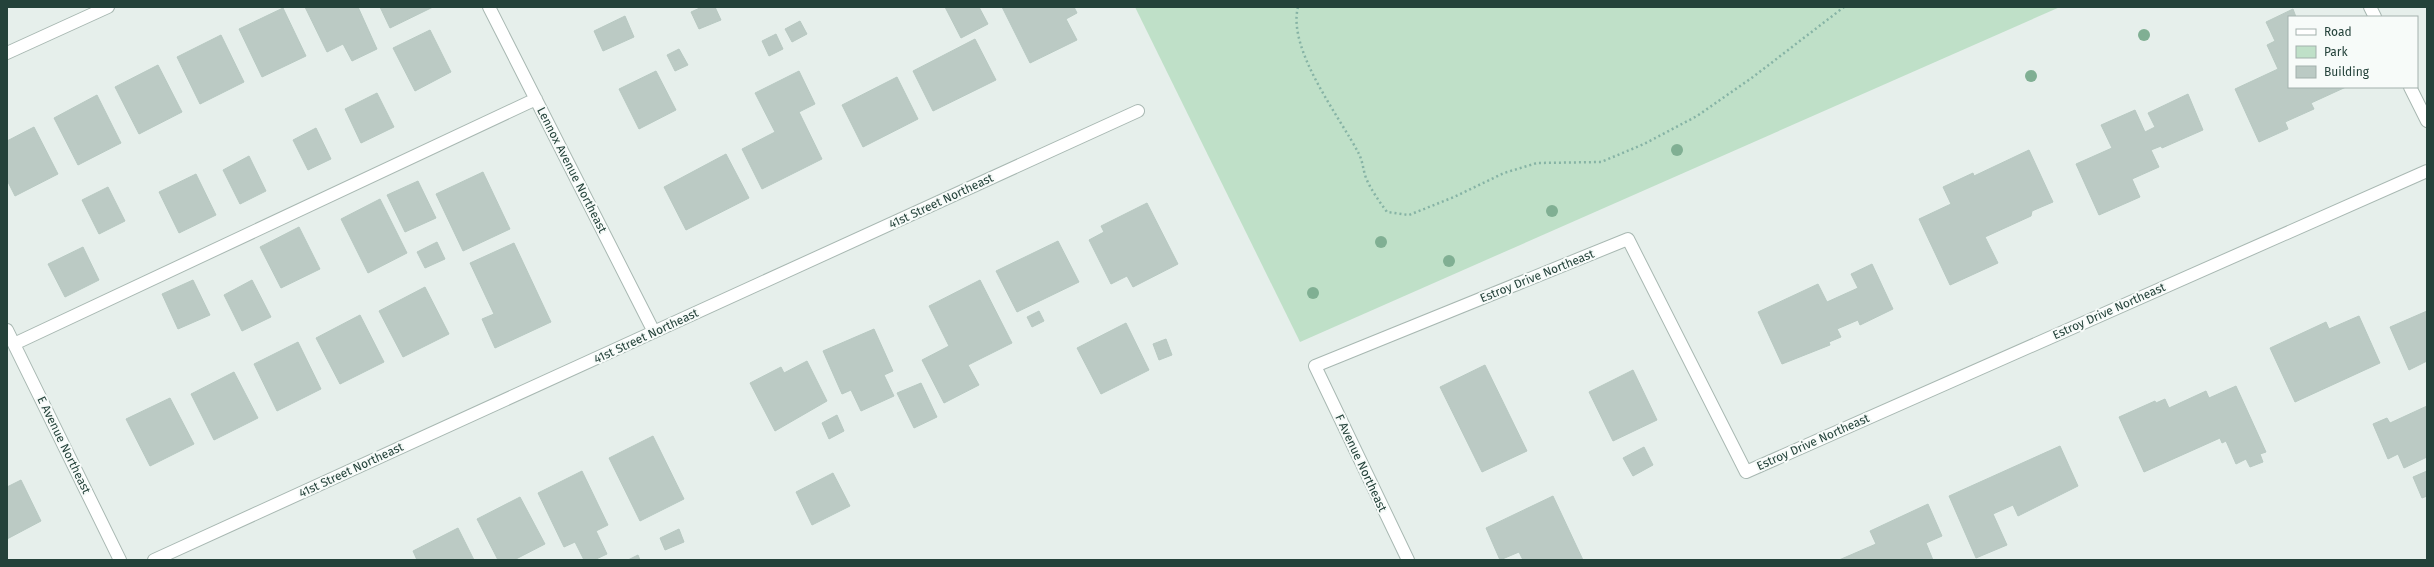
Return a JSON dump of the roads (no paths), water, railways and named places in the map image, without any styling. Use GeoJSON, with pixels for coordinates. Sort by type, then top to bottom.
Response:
{"type":"FeatureCollection","features":[{"type":"Feature","properties":{"kind":"street"},"geometry":{"type":"LineString","coordinates":[[7,53],[108,7]]}},
{"type":"Feature","properties":{"kind":"street","name":"Lennox Avenue Northeast"},"geometry":{"type":"LineString","coordinates":[[489,7],[654,332]]}},
{"type":"Feature","properties":{"kind":"street"},"geometry":{"type":"LineString","coordinates":[[2370,7],[2374,16]]}},
{"type":"Feature","properties":{"kind":"street"},"geometry":{"type":"LineString","coordinates":[[2410,88],[2427,121]]}},
{"type":"Feature","properties":{"kind":"street"},"geometry":{"type":"LineString","coordinates":[[14,344],[536,99]]}},
{"type":"Feature","properties":{"kind":"street","name":"41st Street Northeast"},"geometry":{"type":"LineString","coordinates":[[154,560],[1138,111]]}},
{"type":"Feature","properties":{"kind":"street","name":"Estroy Drive Northeast"},"geometry":{"type":"LineString","coordinates":[[1316,366],[1628,239],[1746,472],[2427,171]]}},
{"type":"Feature","properties":{"kind":"street","name":"E Avenue Northeast"},"geometry":{"type":"LineString","coordinates":[[7,330],[120,560]]}},
{"type":"Feature","properties":{"kind":"street","name":"F Avenue Northeast"},"geometry":{"type":"LineString","coordinates":[[1316,366],[1408,560]]}}]}
